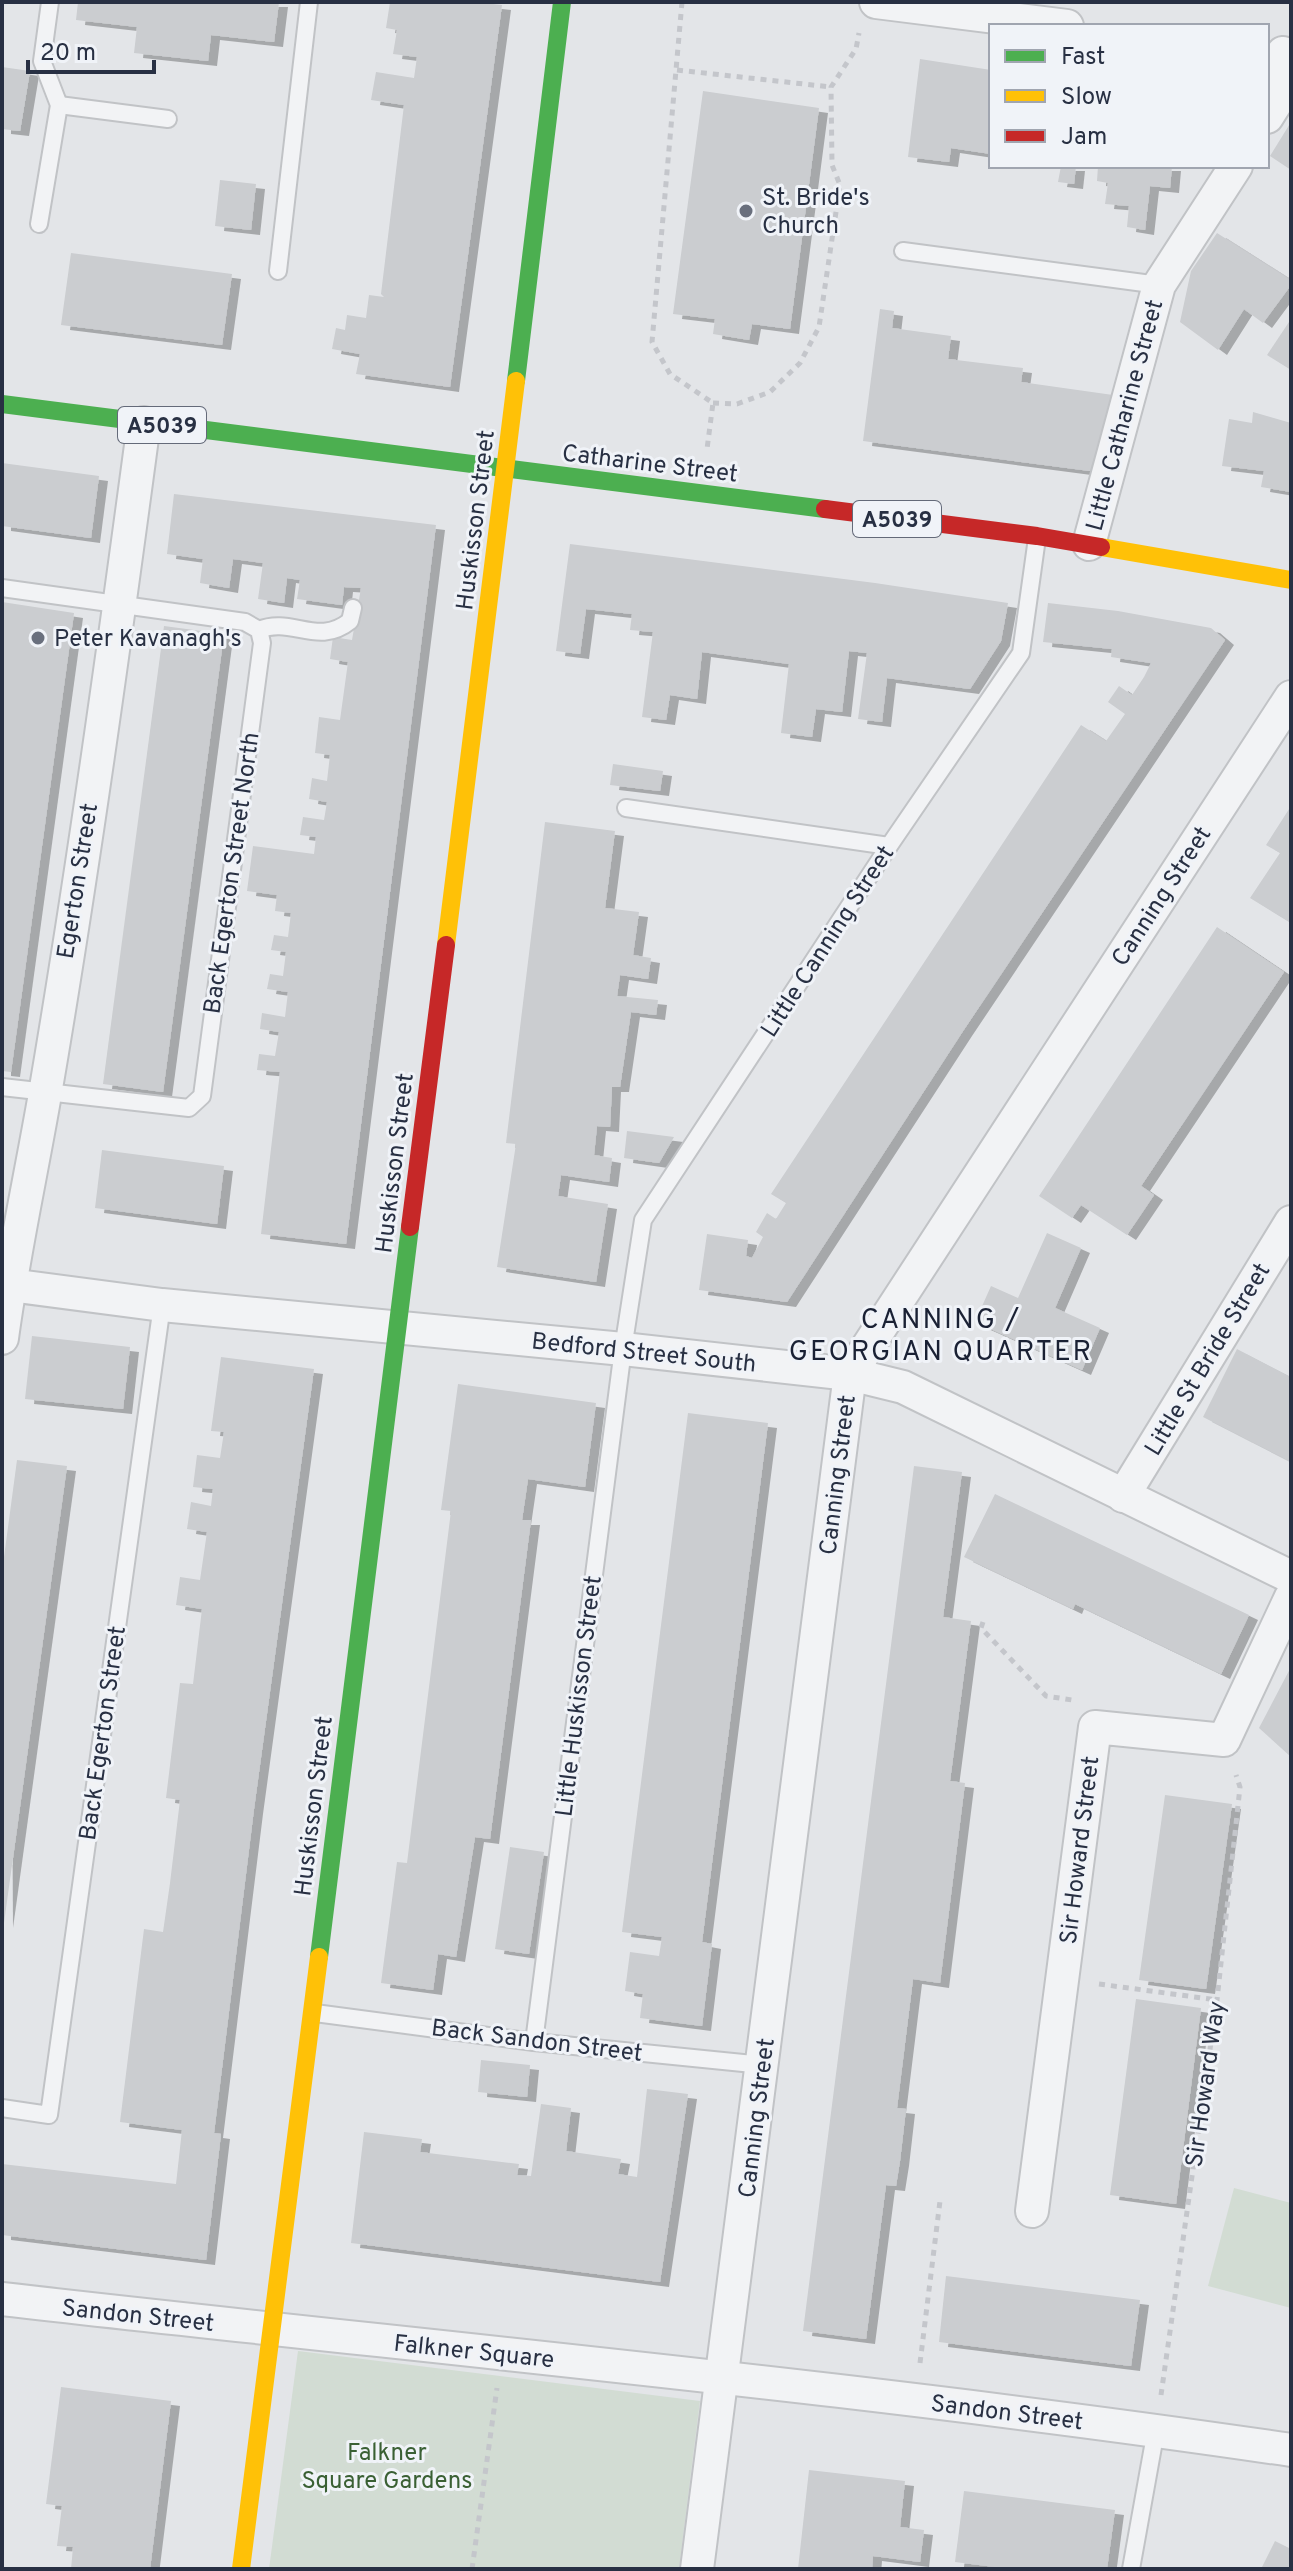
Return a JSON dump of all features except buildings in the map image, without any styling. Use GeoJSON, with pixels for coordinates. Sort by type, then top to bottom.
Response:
{"type":"FeatureCollection","features":[{"type":"Feature","properties":{"kind":"street","name":"Huskisson Street"},"geometry":{"type":"LineString","coordinates":[[274,2330],[562,2]]}},
{"type":"Feature","properties":{"kind":"street"},"geometry":{"type":"LineString","coordinates":[[868,10],[1042,24]]}},
{"type":"Feature","properties":{"kind":"street"},"geometry":{"type":"LineString","coordinates":[[1269,114],[1286,87],[1280,53]]}},
{"type":"Feature","properties":{"kind":"street","name":"Little Catharine Street"},"geometry":{"type":"LineString","coordinates":[[1089,544],[1159,285],[1235,168]]}},
{"type":"Feature","properties":{"kind":"street","name":"Catharine Street"},"geometry":{"type":"LineString","coordinates":[[2,404],[1037,536],[1291,580]]}},
{"type":"Feature","properties":{"kind":"street","name":"Egerton Street"},"geometry":{"type":"LineString","coordinates":[[2,1338],[6,1284],[45,1094],[144,423]]}},
{"type":"Feature","properties":{"kind":"street","name":"Canning Street"},"geometry":{"type":"LineString","coordinates":[[722,2377],[850,1374],[1291,697]]}},
{"type":"Feature","properties":{"kind":"street","name":"Little St Bride Street"},"geometry":{"type":"LineString","coordinates":[[1123,1496],[1285,1242]]}},
{"type":"Feature","properties":{"kind":"street","name":"Bedford Street South"},"geometry":{"type":"LineString","coordinates":[[6,1284],[162,1305],[850,1374],[903,1387],[1291,1577]]}},
{"type":"Feature","properties":{"kind":"street"},"geometry":{"type":"LineString","coordinates":[[1224,1740],[1291,1597]]}},
{"type":"Feature","properties":{"kind":"street","name":"Sir Howard Street"},"geometry":{"type":"LineString","coordinates":[[1032,2211],[1096,1727],[1224,1740]]}},
{"type":"Feature","properties":{"kind":"street","name":"Sandon Street"},"geometry":{"type":"LineString","coordinates":[[2,2299],[274,2330]]}},
{"type":"Feature","properties":{"kind":"street"},"geometry":{"type":"LineString","coordinates":[[241,2569],[274,2330]]}},
{"type":"Feature","properties":{"kind":"street","name":"Falkner Square"},"geometry":{"type":"LineString","coordinates":[[274,2330],[722,2377]]}},
{"type":"Feature","properties":{"kind":"street"},"geometry":{"type":"LineString","coordinates":[[697,2569],[722,2377]]}},
{"type":"Feature","properties":{"kind":"street","name":"Sandon Street"},"geometry":{"type":"LineString","coordinates":[[722,2377],[1156,2430],[1291,2450]]}},
{"type":"Feature","properties":{"kind":"lane"},"geometry":{"type":"LineString","coordinates":[[39,224],[59,105],[42,61],[50,2]]}},
{"type":"Feature","properties":{"kind":"lane"},"geometry":{"type":"LineString","coordinates":[[278,271],[309,2]]}},
{"type":"Feature","properties":{"kind":"lane"},"geometry":{"type":"LineString","coordinates":[[59,105],[168,119]]}},
{"type":"Feature","properties":{"kind":"lane"},"geometry":{"type":"LineString","coordinates":[[903,251],[1159,285]]}},
{"type":"Feature","properties":{"kind":"lane","name":"Little Canning Street"},"geometry":{"type":"LineString","coordinates":[[623,1349],[643,1220],[889,846],[1021,653],[1037,536]]}},
{"type":"Feature","properties":{"kind":"lane"},"geometry":{"type":"LineString","coordinates":[[2,588],[245,622],[259,630],[271,625],[324,634],[350,621],[353,608]]}},
{"type":"Feature","properties":{"kind":"lane","name":"Back Egerton Street North"},"geometry":{"type":"LineString","coordinates":[[2,1087],[189,1108],[202,1096],[262,643],[259,630]]}},
{"type":"Feature","properties":{"kind":"lane"},"geometry":{"type":"LineString","coordinates":[[626,808],[889,846]]}},
{"type":"Feature","properties":{"kind":"lane","name":"Back Egerton Street"},"geometry":{"type":"LineString","coordinates":[[2,2108],[49,2115],[162,1305]]}},
{"type":"Feature","properties":{"kind":"lane","name":"Little Huskisson Street"},"geometry":{"type":"LineString","coordinates":[[534,2042],[623,1349]]}},
{"type":"Feature","properties":{"kind":"lane","name":"Back Sandon Street"},"geometry":{"type":"LineString","coordinates":[[311,2012],[534,2042],[763,2065]]}},
{"type":"Feature","properties":{"kind":"lane"},"geometry":{"type":"LineString","coordinates":[[1131,2569],[1156,2430]]}},
{"type":"Feature","properties":{"kind":"path"},"geometry":{"type":"LineString","coordinates":[[682,2],[652,342],[670,374],[713,403],[737,404],[770,392],[800,363],[819,327],[840,185],[832,165],[831,87],[856,49],[868,10]]}},
{"type":"Feature","properties":{"kind":"path"},"geometry":{"type":"LineString","coordinates":[[677,70],[831,87]]}},
{"type":"Feature","properties":{"kind":"path"},"geometry":{"type":"LineString","coordinates":[[701,494],[713,403]]}},
{"type":"Feature","properties":{"kind":"path"},"geometry":{"type":"LineString","coordinates":[[983,1622],[981,1628],[1046,1696],[1085,1702],[1096,1727]]}},
{"type":"Feature","properties":{"kind":"path","name":"Sir Howard Way"},"geometry":{"type":"LineString","coordinates":[[1156,2430],[1217,2000],[1240,1787],[1224,1740]]}},
{"type":"Feature","properties":{"kind":"path"},"geometry":{"type":"LineString","coordinates":[[1062,1979],[1217,2000]]}},
{"type":"Feature","properties":{"kind":"path"},"geometry":{"type":"LineString","coordinates":[[919,2370],[940,2201]]}},
{"type":"Feature","properties":{"kind":"path"},"geometry":{"type":"LineString","coordinates":[[472,2569],[497,2383]]}},
{"type":"Feature","properties":{"kind":"green space"},"geometry":{"type":"Polygon","coordinates":[[[1234,2188],[1291,2203],[1291,2308],[1208,2286],[1234,2188]]]}},
{"type":"Feature","properties":{"kind":"green space","name":"Falkner Square Gardens"},"geometry":{"type":"Polygon","coordinates":[[[298,2351],[700,2401],[679,2569],[269,2569],[298,2351]]]}},
{"type":"Feature","properties":{"kind":"traffic: fast"},"geometry":{"type":"LineString","coordinates":[[516,381],[562,2]]}},
{"type":"Feature","properties":{"kind":"traffic: fast"},"geometry":{"type":"LineString","coordinates":[[2,404],[825,509]]}},
{"type":"Feature","properties":{"kind":"traffic: fast"},"geometry":{"type":"LineString","coordinates":[[319,1957],[410,1227]]}},
{"type":"Feature","properties":{"kind":"traffic: slow"},"geometry":{"type":"LineString","coordinates":[[446,945],[516,381]]}},
{"type":"Feature","properties":{"kind":"traffic: slow"},"geometry":{"type":"LineString","coordinates":[[1101,547],[1291,580]]}},
{"type":"Feature","properties":{"kind":"traffic: slow"},"geometry":{"type":"LineString","coordinates":[[241,2569],[319,1957]]}},
{"type":"Feature","properties":{"kind":"traffic: jam"},"geometry":{"type":"LineString","coordinates":[[825,509],[1101,547]]}},
{"type":"Feature","properties":{"kind":"traffic: jam"},"geometry":{"type":"LineString","coordinates":[[410,1227],[446,945]]}},
{"type":"Feature","properties":{"kind":"place","name":"St. Bride's Church"},"geometry":{"type":"Point","coordinates":[746,211]}},
{"type":"Feature","properties":{"kind":"place","name":"Peter Kavanagh's"},"geometry":{"type":"Point","coordinates":[38,638]}},
{"type":"Feature","properties":{"kind":"district","name":"CANNING / GEORGIAN QUARTER"},"geometry":{"type":"Point","coordinates":[941,1334]}}]}
